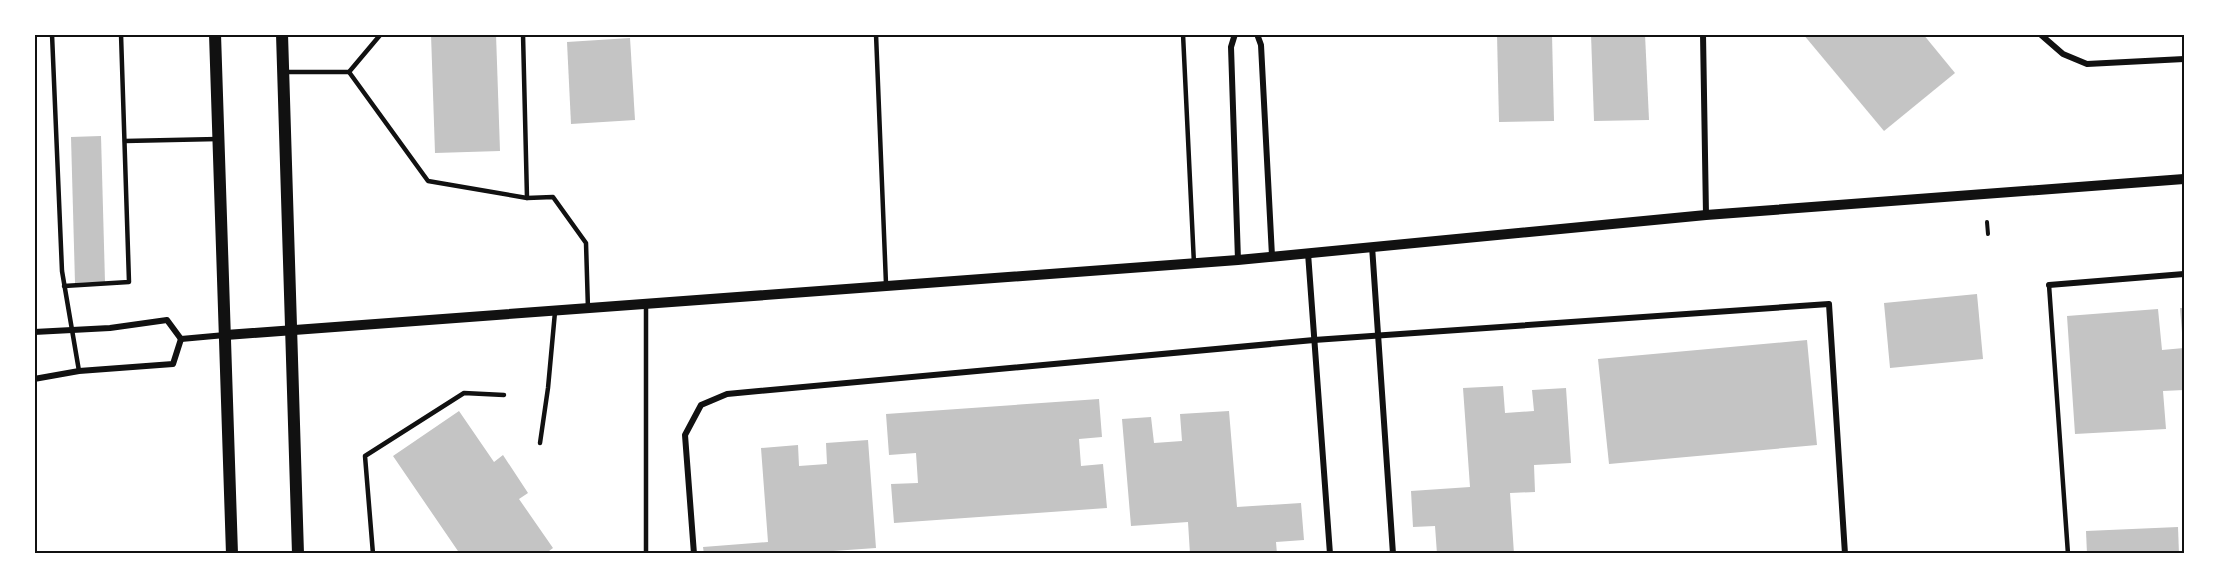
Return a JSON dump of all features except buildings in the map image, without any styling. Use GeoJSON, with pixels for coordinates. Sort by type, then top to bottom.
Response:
{"type":"FeatureCollection","features":[{"type":"Feature","properties":{"kind":"main road"},"geometry":{"type":"LineString","coordinates":[[214,34],[232,554]]}},
{"type":"Feature","properties":{"kind":"main road"},"geometry":{"type":"LineString","coordinates":[[282,34],[298,554]]}},
{"type":"Feature","properties":{"kind":"street"},"geometry":{"type":"LineString","coordinates":[[1235,34],[1231,47],[1238,260]]}},
{"type":"Feature","properties":{"kind":"street"},"geometry":{"type":"LineString","coordinates":[[1257,34],[1262,45],[1272,256]]}},
{"type":"Feature","properties":{"kind":"street"},"geometry":{"type":"LineString","coordinates":[[1703,34],[1706,215]]}},
{"type":"Feature","properties":{"kind":"street"},"geometry":{"type":"LineString","coordinates":[[2040,34],[2063,54],[2088,64],[2184,59]]}},
{"type":"Feature","properties":{"kind":"street"},"geometry":{"type":"LineString","coordinates":[[181,339],[1194,264],[1706,215],[2184,179]]}},
{"type":"Feature","properties":{"kind":"street"},"geometry":{"type":"LineString","coordinates":[[1372,246],[1393,554]]}},
{"type":"Feature","properties":{"kind":"street"},"geometry":{"type":"LineString","coordinates":[[1308,252],[1330,554]]}},
{"type":"Feature","properties":{"kind":"street"},"geometry":{"type":"LineString","coordinates":[[2049,285],[2184,274]]}},
{"type":"Feature","properties":{"kind":"street"},"geometry":{"type":"LineString","coordinates":[[694,554],[685,435],[701,405],[727,394],[1314,340],[1829,303],[1845,554]]}},
{"type":"Feature","properties":{"kind":"street"},"geometry":{"type":"LineString","coordinates":[[34,332],[110,328],[166,320],[181,339]]}},
{"type":"Feature","properties":{"kind":"street"},"geometry":{"type":"LineString","coordinates":[[34,379],[79,371],[173,364],[181,339]]}},
{"type":"Feature","properties":{"kind":"lane"},"geometry":{"type":"LineString","coordinates":[[52,34],[62,271],[79,371]]}},
{"type":"Feature","properties":{"kind":"lane"},"geometry":{"type":"LineString","coordinates":[[64,286],[129,282],[121,34]]}},
{"type":"Feature","properties":{"kind":"lane"},"geometry":{"type":"LineString","coordinates":[[283,72],[319,74],[348,72],[381,34]]}},
{"type":"Feature","properties":{"kind":"lane"},"geometry":{"type":"LineString","coordinates":[[523,34],[528,198]]}},
{"type":"Feature","properties":{"kind":"lane"},"geometry":{"type":"LineString","coordinates":[[876,34],[886,287]]}},
{"type":"Feature","properties":{"kind":"lane"},"geometry":{"type":"LineString","coordinates":[[1183,34],[1194,264]]}},
{"type":"Feature","properties":{"kind":"lane"},"geometry":{"type":"LineString","coordinates":[[348,72],[428,181],[528,198],[553,197],[586,243],[588,309]]}},
{"type":"Feature","properties":{"kind":"lane"},"geometry":{"type":"LineString","coordinates":[[125,141],[218,139]]}},
{"type":"Feature","properties":{"kind":"lane"},"geometry":{"type":"LineString","coordinates":[[2049,285],[2068,554]]}},
{"type":"Feature","properties":{"kind":"lane"},"geometry":{"type":"LineString","coordinates":[[646,305],[646,554]]}},
{"type":"Feature","properties":{"kind":"lane"},"geometry":{"type":"LineString","coordinates":[[540,443],[555,312]]}},
{"type":"Feature","properties":{"kind":"lane"},"geometry":{"type":"LineString","coordinates":[[373,554],[366,456],[464,393],[504,395]]}},
{"type":"Feature","properties":{"kind":"path"},"geometry":{"type":"LineString","coordinates":[[1987,222],[1988,234]]}}]}
